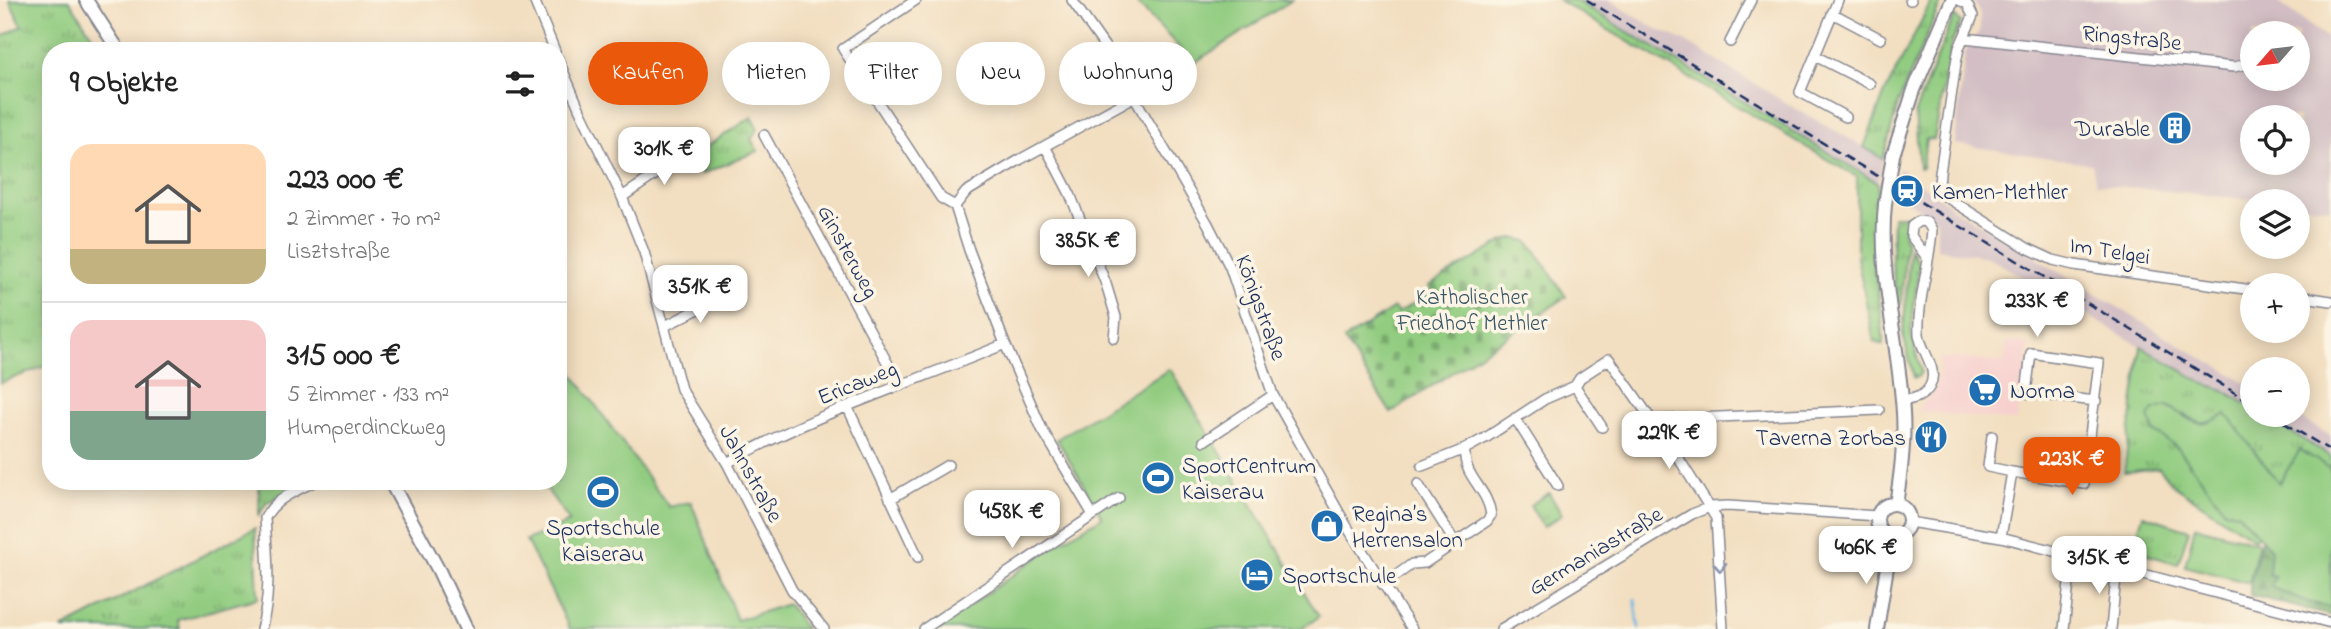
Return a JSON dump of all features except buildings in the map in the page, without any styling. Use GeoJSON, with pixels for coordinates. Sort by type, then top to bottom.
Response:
{"type":"FeatureCollection","features":[{"type":"Feature","properties":{"kind":"main road"},"geometry":{"type":"LineString","coordinates":[[86,0],[113,42]]}},
{"type":"Feature","properties":{"kind":"main road"},"geometry":{"type":"LineString","coordinates":[[1896,504],[1903,444],[1902,401],[1883,249],[1885,204],[1894,155],[1910,100],[1952,0]]}},
{"type":"Feature","properties":{"kind":"main road"},"geometry":{"type":"LineString","coordinates":[[395,490],[439,571],[466,629]]}},
{"type":"Feature","properties":{"kind":"main road"},"geometry":{"type":"LineString","coordinates":[[1896,504],[1905,508],[1909,522],[1905,531],[1892,536],[1878,527],[1877,516],[1882,508],[1896,504]]}},
{"type":"Feature","properties":{"kind":"main road"},"geometry":{"type":"LineString","coordinates":[[1877,629],[1892,536]]}},
{"type":"Feature","properties":{"kind":"street"},"geometry":{"type":"LineString","coordinates":[[534,0],[551,42]]}},
{"type":"Feature","properties":{"kind":"street"},"geometry":{"type":"LineString","coordinates":[[916,0],[843,49],[942,198],[955,206],[1005,344],[1042,429],[1093,515]]}},
{"type":"Feature","properties":{"kind":"street","name":"Königstraße"},"geometry":{"type":"LineString","coordinates":[[1072,0],[1101,42]]}},
{"type":"Feature","properties":{"kind":"street"},"geometry":{"type":"LineString","coordinates":[[1730,42],[1751,0]]}},
{"type":"Feature","properties":{"kind":"street"},"geometry":{"type":"LineString","coordinates":[[1839,0],[1800,92],[1846,117]]}},
{"type":"Feature","properties":{"kind":"street"},"geometry":{"type":"LineString","coordinates":[[1959,0],[1967,4],[1973,16],[1964,38]]}},
{"type":"Feature","properties":{"kind":"street"},"geometry":{"type":"LineString","coordinates":[[1832,13],[1881,39]]}},
{"type":"Feature","properties":{"kind":"street","name":"Ringstraße"},"geometry":{"type":"LineString","coordinates":[[1964,38],[2234,68],[2240,66]]}},
{"type":"Feature","properties":{"kind":"street","name":"Im Telgei"},"geometry":{"type":"LineString","coordinates":[[1964,38],[1956,63],[1940,173],[1940,190],[1948,198],[2027,248],[2053,260],[2240,288]]}},
{"type":"Feature","properties":{"kind":"street"},"geometry":{"type":"LineString","coordinates":[[1815,56],[1870,84]]}},
{"type":"Feature","properties":{"kind":"street","name":"Jahnstraße"},"geometry":{"type":"LineString","coordinates":[[567,80],[622,197],[644,252],[681,389],[727,463],[792,590],[824,629]]}},
{"type":"Feature","properties":{"kind":"street"},"geometry":{"type":"LineString","coordinates":[[955,206],[966,192],[1119,105]]}},
{"type":"Feature","properties":{"kind":"street","name":"Königstraße"},"geometry":{"type":"LineString","coordinates":[[1139,105],[1225,256],[1273,395],[1325,490],[1412,629]]}},
{"type":"Feature","properties":{"kind":"street","name":"Ginsterweg"},"geometry":{"type":"LineString","coordinates":[[764,135],[900,386]]}},
{"type":"Feature","properties":{"kind":"street"},"geometry":{"type":"LineString","coordinates":[[1045,146],[1070,194],[1107,284],[1116,317],[1114,338]]}},
{"type":"Feature","properties":{"kind":"street"},"geometry":{"type":"LineString","coordinates":[[622,197],[689,152]]}},
{"type":"Feature","properties":{"kind":"street"},"geometry":{"type":"LineString","coordinates":[[1902,401],[1920,396],[1930,385],[1932,378],[1919,335],[1928,259]]}},
{"type":"Feature","properties":{"kind":"street"},"geometry":{"type":"LineString","coordinates":[[666,326],[720,298]]}},
{"type":"Feature","properties":{"kind":"street"},"geometry":{"type":"LineString","coordinates":[[2310,298],[2331,301]]}},
{"type":"Feature","properties":{"kind":"street","name":"Ericaweg"},"geometry":{"type":"LineString","coordinates":[[727,463],[766,441],[847,406],[1005,344]]}},
{"type":"Feature","properties":{"kind":"street"},"geometry":{"type":"LineString","coordinates":[[1992,436],[1988,467],[2084,484],[2096,401],[2099,363],[2031,354],[2026,393],[2096,401]]}},
{"type":"Feature","properties":{"kind":"street"},"geometry":{"type":"LineString","coordinates":[[1422,466],[1488,437],[1545,399],[1576,386],[1580,378],[1609,359],[1716,518],[1723,629]]}},
{"type":"Feature","properties":{"kind":"street"},"geometry":{"type":"LineString","coordinates":[[1576,386],[1602,427]]}},
{"type":"Feature","properties":{"kind":"street"},"geometry":{"type":"LineString","coordinates":[[1204,441],[1273,395]]}},
{"type":"Feature","properties":{"kind":"street"},"geometry":{"type":"LineString","coordinates":[[847,406],[918,557]]}},
{"type":"Feature","properties":{"kind":"street"},"geometry":{"type":"LineString","coordinates":[[1650,420],[1879,410]]}},
{"type":"Feature","properties":{"kind":"street"},"geometry":{"type":"LineString","coordinates":[[1515,418],[1558,486]]}},
{"type":"Feature","properties":{"kind":"street"},"geometry":{"type":"LineString","coordinates":[[1383,585],[1412,565],[1425,563],[1487,522],[1491,515],[1490,505],[1463,462],[1465,449]]}},
{"type":"Feature","properties":{"kind":"street"},"geometry":{"type":"LineString","coordinates":[[890,499],[948,465]]}},
{"type":"Feature","properties":{"kind":"street"},"geometry":{"type":"LineString","coordinates":[[2001,537],[2012,472]]}},
{"type":"Feature","properties":{"kind":"street"},"geometry":{"type":"LineString","coordinates":[[1418,484],[1456,544]]}},
{"type":"Feature","properties":{"kind":"street"},"geometry":{"type":"LineString","coordinates":[[261,629],[267,583],[265,518],[276,502],[298,490]]}},
{"type":"Feature","properties":{"kind":"street"},"geometry":{"type":"LineString","coordinates":[[924,629],[1119,498]]}},
{"type":"Feature","properties":{"kind":"street","name":"Germaniastraße"},"geometry":{"type":"LineString","coordinates":[[1501,629],[1692,514],[1710,507],[1780,508],[1877,516]]}},
{"type":"Feature","properties":{"kind":"street"},"geometry":{"type":"LineString","coordinates":[[1909,522],[2001,537],[2331,622]]}},
{"type":"Feature","properties":{"kind":"street"},"geometry":{"type":"LineString","coordinates":[[2064,629],[2072,555]]}},
{"type":"Feature","properties":{"kind":"street"},"geometry":{"type":"LineString","coordinates":[[2110,629],[2117,566]]}},
{"type":"Feature","properties":{"kind":"shaded area"},"geometry":{"type":"Polygon","coordinates":[[[1575,0],[1609,0],[1655,28],[1683,40],[1864,147],[1883,159],[1878,183],[1575,0]]]}},
{"type":"Feature","properties":{"kind":"shaded area"},"geometry":{"type":"Polygon","coordinates":[[[1973,0],[2275,0],[2304,21],[2240,21],[2240,91],[2310,91],[2310,26],[2331,41],[2331,208],[2310,206],[2310,189],[2240,189],[2240,198],[2096,184],[2092,164],[1955,144],[1965,53],[1980,31],[1980,14],[1973,0]]]}},
{"type":"Feature","properties":{"kind":"shaded area"},"geometry":{"type":"Polygon","coordinates":[[[1899,168],[1959,212],[2240,379],[2240,400],[2224,390],[2205,384],[1988,257],[1937,249],[1937,220],[1894,192],[1899,168]]]}},
{"type":"Feature","properties":{"kind":"shaded area"},"geometry":{"type":"Polygon","coordinates":[[[2007,341],[2029,344],[2017,421],[1916,411],[1936,389],[1940,357],[2003,362],[2007,341]]]}},
{"type":"Feature","properties":{"kind":"shaded area"},"geometry":{"type":"Polygon","coordinates":[[[2310,424],[2331,436],[2331,457],[2282,427],[2310,427],[2310,424]]]}},
{"type":"Feature","properties":{"kind":"green space"},"geometry":{"type":"Polygon","coordinates":[[[9,0],[69,0],[96,42],[42,42],[42,367],[0,383],[0,37],[22,26],[9,0]]]}},
{"type":"Feature","properties":{"kind":"green space"},"geometry":{"type":"Polygon","coordinates":[[[1134,0],[1292,0],[1197,61],[1197,42],[1174,42],[1134,0]]]}},
{"type":"Feature","properties":{"kind":"green space"},"geometry":{"type":"Polygon","coordinates":[[[1558,0],[1575,0],[1878,183],[1874,261],[1883,345],[1874,342],[1857,257],[1857,177],[1558,0]]]}},
{"type":"Feature","properties":{"kind":"green space"},"geometry":{"type":"Polygon","coordinates":[[[1932,0],[1942,0],[1899,101],[1883,159],[1864,147],[1884,95],[1932,0]]]}},
{"type":"Feature","properties":{"kind":"green space"},"geometry":{"type":"Polygon","coordinates":[[[1954,16],[1961,22],[1952,42],[1934,140],[1926,139],[1922,168],[1919,168],[1915,112],[1954,16]]]}},
{"type":"Feature","properties":{"kind":"green space"},"geometry":{"type":"Polygon","coordinates":[[[752,117],[758,129],[751,139],[758,151],[702,174],[692,156],[752,117]]]}},
{"type":"Feature","properties":{"kind":"green space"},"geometry":{"type":"Polygon","coordinates":[[[1893,216],[1912,216],[1903,232],[1906,243],[1901,304],[1897,304],[1892,262],[1893,216]]]}},
{"type":"Feature","properties":{"kind":"green space","name":"Katholischer Friedhof Methler"},"geometry":{"type":"Polygon","coordinates":[[[1512,238],[1527,241],[1533,247],[1566,297],[1391,413],[1344,340],[1394,308],[1398,313],[1432,292],[1429,286],[1512,238]]]}},
{"type":"Feature","properties":{"kind":"green space"},"geometry":{"type":"Polygon","coordinates":[[[1910,247],[1919,265],[1911,333],[1921,372],[1914,378],[1903,334],[1910,247]]]}},
{"type":"Feature","properties":{"kind":"green space"},"geometry":{"type":"Polygon","coordinates":[[[2141,346],[2205,384],[2224,390],[2240,400],[2240,427],[2282,427],[2331,457],[2331,469],[2300,450],[2279,484],[2226,415],[2205,424],[2184,414],[2154,431],[2178,448],[2225,510],[2239,514],[2258,535],[2254,539],[2173,485],[2159,468],[2124,472],[2141,346]]]}},
{"type":"Feature","properties":{"kind":"green space","name":"Sportschule Kaiserau"},"geometry":{"type":"Polygon","coordinates":[[[567,365],[669,507],[691,502],[737,620],[788,604],[805,629],[570,629],[526,540],[570,522],[547,490],[567,490],[567,365]]]}},
{"type":"Feature","properties":{"kind":"green space","name":"SportCentrum Kaiserau"},"geometry":{"type":"Polygon","coordinates":[[[1170,369],[1319,617],[1301,629],[937,629],[1052,547],[1102,517],[1057,439],[1170,369]]]}},
{"type":"Feature","properties":{"kind":"green space"},"geometry":{"type":"Polygon","coordinates":[[[2167,406],[2202,424],[2226,414],[2279,483],[2300,450],[2331,469],[2331,607],[2308,602],[2271,587],[2275,577],[2269,575],[2271,549],[2239,514],[2225,510],[2178,448],[2154,431],[2149,417],[2154,410],[2167,406]]]}},
{"type":"Feature","properties":{"kind":"green space"},"geometry":{"type":"Polygon","coordinates":[[[259,490],[290,490],[266,503],[259,515],[259,490]]]}},
{"type":"Feature","properties":{"kind":"green space"},"geometry":{"type":"Polygon","coordinates":[[[1549,493],[1562,515],[1543,527],[1530,505],[1549,493]]]}},
{"type":"Feature","properties":{"kind":"green space"},"geometry":{"type":"Polygon","coordinates":[[[2143,515],[2189,530],[2178,564],[2132,550],[2143,515]]]}},
{"type":"Feature","properties":{"kind":"green space"},"geometry":{"type":"Polygon","coordinates":[[[2195,526],[2259,543],[2249,583],[2185,566],[2195,526]]]}},
{"type":"Feature","properties":{"kind":"green space"},"geometry":{"type":"Polygon","coordinates":[[[255,528],[258,598],[178,620],[180,629],[62,629],[255,528]]]}},
{"type":"Feature","properties":{"kind":"green space"},"geometry":{"type":"Polygon","coordinates":[[[2261,540],[2271,549],[2270,576],[2275,576],[2275,580],[2308,602],[2331,607],[2331,616],[2250,595],[2250,583],[2261,540]]]}},
{"type":"Feature","properties":{"kind":"waterway"},"geometry":{"type":"LineString","coordinates":[[1635,599],[1639,629]]}},
{"type":"Feature","properties":{"kind":"railway"},"geometry":{"type":"LineString","coordinates":[[1587,0],[2240,396]]}},
{"type":"Feature","properties":{"kind":"railway"},"geometry":{"type":"LineString","coordinates":[[2291,427],[2331,451]]}},
{"type":"Feature","properties":{"kind":"place","name":"Durable"},"geometry":{"type":"Point","coordinates":[2175,128]}},
{"type":"Feature","properties":{"kind":"place","name":"Kamen-Methler"},"geometry":{"type":"Point","coordinates":[1907,191]}},
{"type":"Feature","properties":{"kind":"place","name":"Norma"},"geometry":{"type":"Point","coordinates":[1985,390]}},
{"type":"Feature","properties":{"kind":"place","name":"Taverna Zorbas"},"geometry":{"type":"Point","coordinates":[1931,437]}},
{"type":"Feature","properties":{"kind":"place","name":"SportCentrum Kaiserau"},"geometry":{"type":"Point","coordinates":[1158,478]}},
{"type":"Feature","properties":{"kind":"place","name":"Sportschule Kaiserau"},"geometry":{"type":"Point","coordinates":[603,492]}},
{"type":"Feature","properties":{"kind":"place","name":"Regina’s Herrensalon"},"geometry":{"type":"Point","coordinates":[1327,526]}},
{"type":"Feature","properties":{"kind":"place","name":"Sportschule"},"geometry":{"type":"Point","coordinates":[1257,575]}}]}
